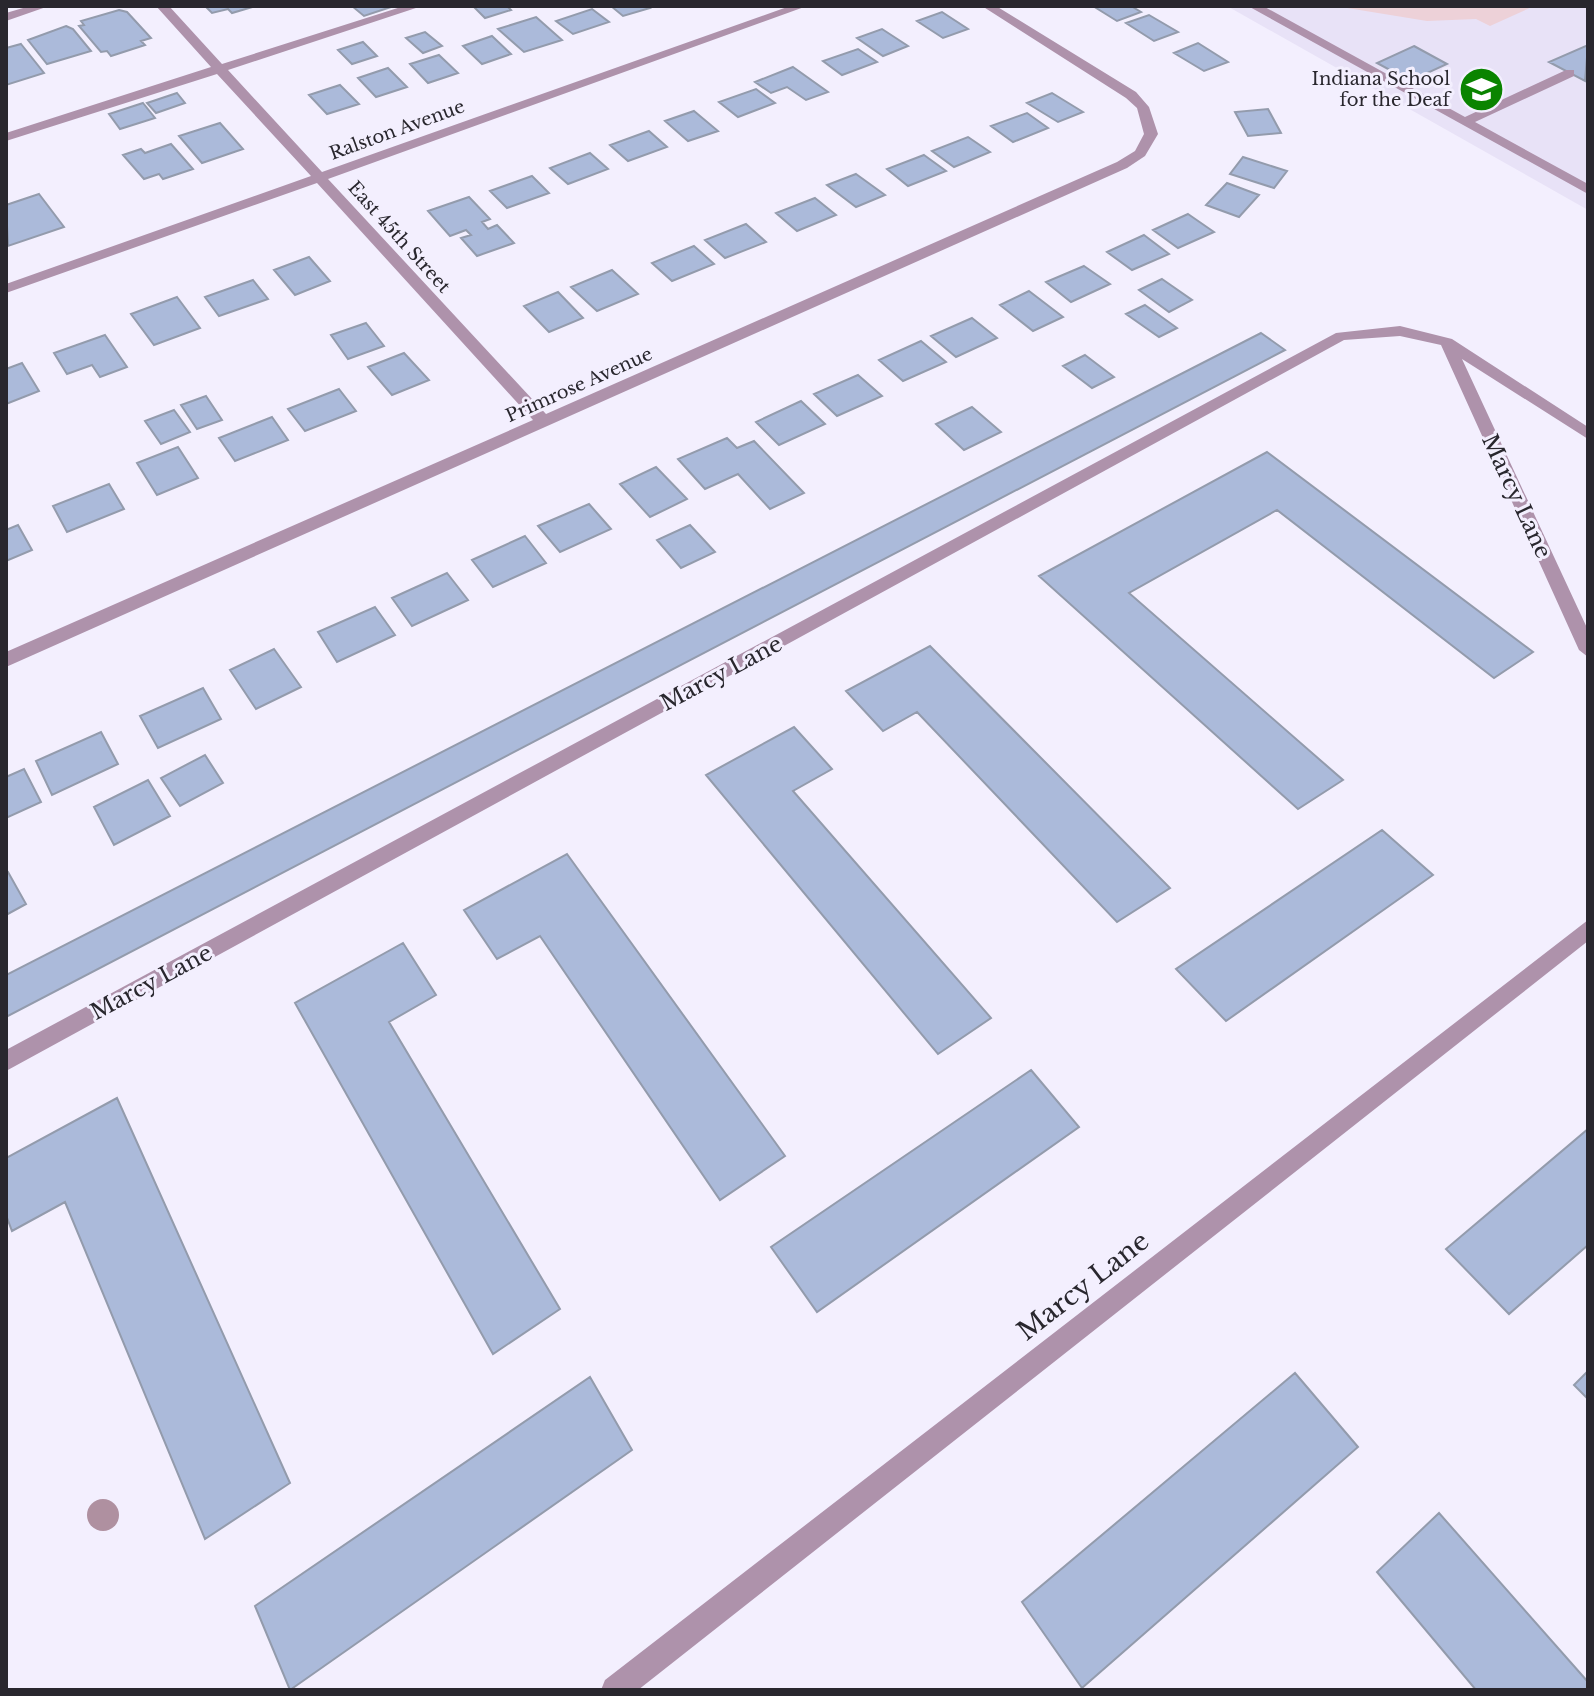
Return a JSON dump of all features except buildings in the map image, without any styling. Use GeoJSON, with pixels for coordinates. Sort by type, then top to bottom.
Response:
{"type":"FeatureCollection","features":[{"type":"Feature","properties":{"kind":"street"},"geometry":{"type":"LineString","coordinates":[[6,17],[43,6]]}},
{"type":"Feature","properties":{"kind":"street","name":"East 45th Street"},"geometry":{"type":"LineString","coordinates":[[162,6],[544,422]]}},
{"type":"Feature","properties":{"kind":"street"},"geometry":{"type":"LineString","coordinates":[[6,137],[416,6]]}},
{"type":"Feature","properties":{"kind":"street","name":"Ralston Avenue"},"geometry":{"type":"LineString","coordinates":[[6,289],[801,6]]}},
{"type":"Feature","properties":{"kind":"street","name":"Primrose Avenue"},"geometry":{"type":"LineString","coordinates":[[6,660],[1122,165],[1145,147],[1150,128],[1143,107],[1131,95],[988,6]]}},
{"type":"Feature","properties":{"kind":"street"},"geometry":{"type":"LineString","coordinates":[[1254,6],[1588,190]]}},
{"type":"Feature","properties":{"kind":"street"},"geometry":{"type":"LineString","coordinates":[[1465,122],[1570,73]]}},
{"type":"Feature","properties":{"kind":"street","name":"Marcy Lane"},"geometry":{"type":"LineString","coordinates":[[6,1061],[1341,336],[1400,331],[1447,342],[1588,434]]}},
{"type":"Feature","properties":{"kind":"street","name":"Marcy Lane"},"geometry":{"type":"LineString","coordinates":[[1447,342],[1588,650]]}},
{"type":"Feature","properties":{"kind":"street","name":"Marcy Lane"},"geometry":{"type":"LineString","coordinates":[[615,1690],[1588,929]]}},
{"type":"Feature","properties":{"kind":"shaded area","name":"Indiana School for the Deaf"},"geometry":{"type":"Polygon","coordinates":[[[1227,6],[1588,6],[1588,210],[1521,172],[1227,6]]]}},
{"type":"Feature","properties":{"kind":"shaded area"},"geometry":{"type":"Polygon","coordinates":[[[1335,6],[1534,6],[1490,26],[1476,19],[1427,21],[1335,6]]]}},
{"type":"Feature","properties":{"kind":"place","name":"Indiana School for the Deaf"},"geometry":{"type":"Point","coordinates":[1481,89]}}]}
